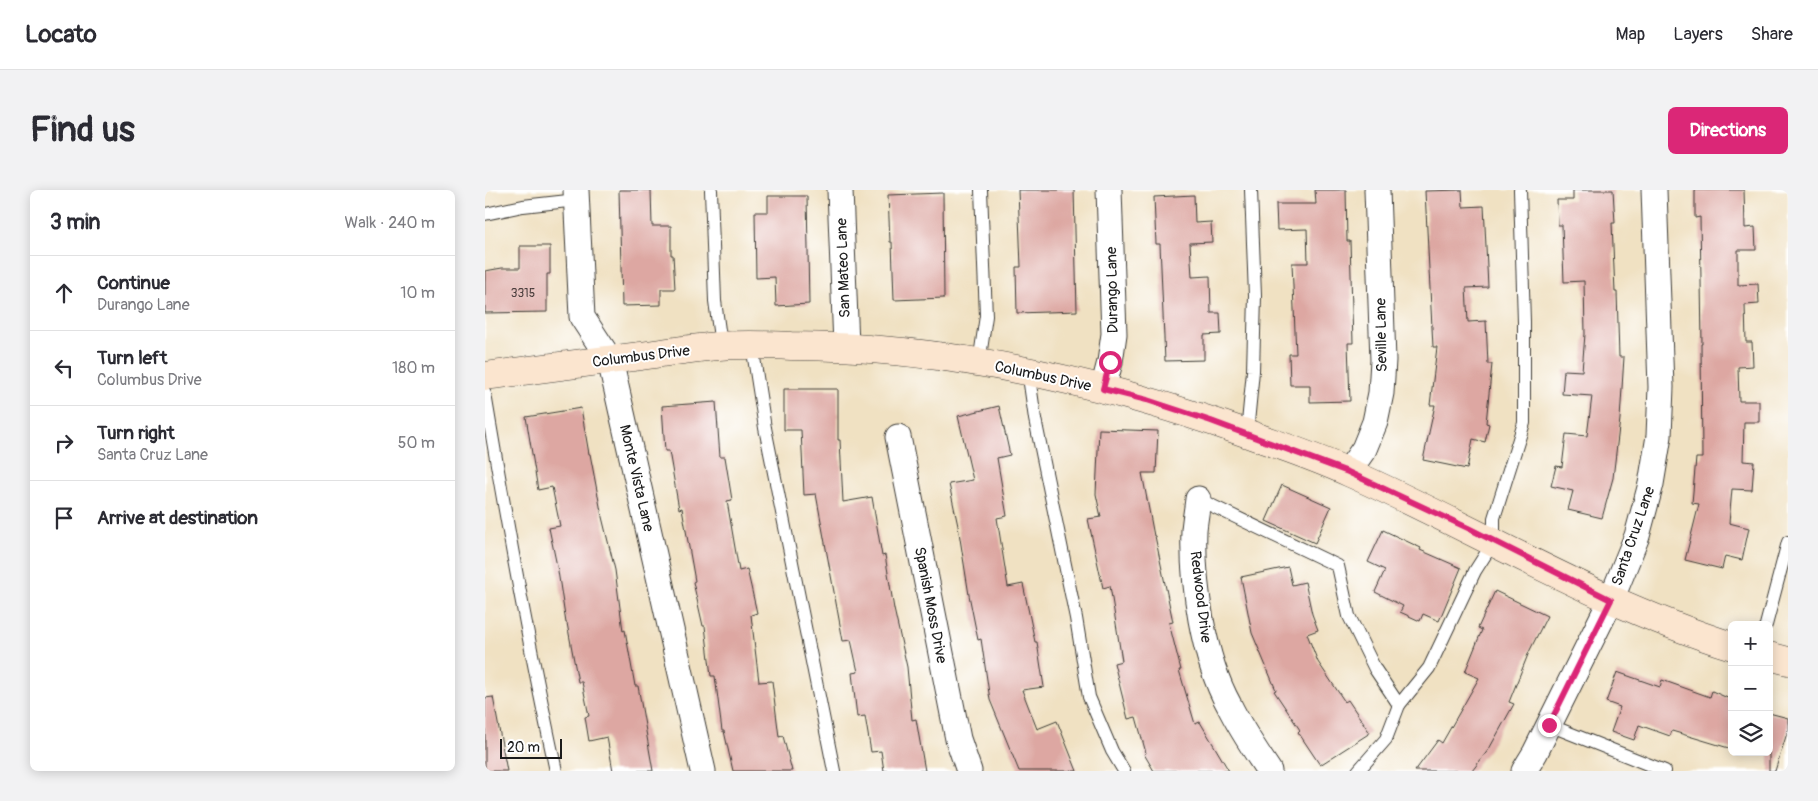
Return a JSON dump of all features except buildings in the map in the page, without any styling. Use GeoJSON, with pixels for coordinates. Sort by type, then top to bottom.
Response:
{"type":"FeatureCollection","features":[{"type":"Feature","properties":{"kind":"street","name":"San Mateo Lane"},"geometry":{"type":"LineString","coordinates":[[840,190],[846,346]]}},
{"type":"Feature","properties":{"kind":"street","name":"Durango Lane"},"geometry":{"type":"LineString","coordinates":[[1103,389],[1110,362],[1114,334],[1109,190]]}},
{"type":"Feature","properties":{"kind":"street","name":"Seville Lane"},"geometry":{"type":"LineString","coordinates":[[1348,472],[1364,449],[1375,422],[1381,393],[1383,360],[1377,190]]}},
{"type":"Feature","properties":{"kind":"street","name":"Santa Cruz Lane"},"geometry":{"type":"LineString","coordinates":[[1524,771],[1535,753],[1611,600],[1644,512],[1656,463],[1661,387],[1655,190]]}},
{"type":"Feature","properties":{"kind":"street","name":"Monte Vista Lane"},"geometry":{"type":"LineString","coordinates":[[577,195],[582,317],[610,360],[703,771]]}},
{"type":"Feature","properties":{"kind":"street","name":"Columbus Drive"},"geometry":{"type":"LineString","coordinates":[[485,376],[721,345],[846,346],[887,349],[1028,370],[1147,400],[1247,433],[1348,472],[1611,600],[1728,644]]}},
{"type":"Feature","properties":{"kind":"street","name":"Spanish Moss Drive"},"geometry":{"type":"LineString","coordinates":[[898,437],[958,740],[969,771]]}},
{"type":"Feature","properties":{"kind":"street","name":"Redwood Drive"},"geometry":{"type":"LineString","coordinates":[[1198,499],[1194,529],[1196,574],[1202,624],[1209,653],[1228,705],[1269,771]]}},
{"type":"Feature","properties":{"kind":"street"},"geometry":{"type":"LineString","coordinates":[[1773,657],[1788,661]]}},
{"type":"Feature","properties":{"kind":"lane"},"geometry":{"type":"LineString","coordinates":[[711,190],[715,301],[721,345]]}},
{"type":"Feature","properties":{"kind":"lane"},"geometry":{"type":"LineString","coordinates":[[979,363],[986,316],[981,190]]}},
{"type":"Feature","properties":{"kind":"lane"},"geometry":{"type":"LineString","coordinates":[[1247,433],[1253,371],[1255,296],[1251,190]]}},
{"type":"Feature","properties":{"kind":"lane"},"geometry":{"type":"LineString","coordinates":[[1357,771],[1385,739],[1399,705],[1429,668],[1475,571],[1493,541],[1494,518],[1524,424],[1524,322],[1520,190]]}},
{"type":"Feature","properties":{"kind":"lane"},"geometry":{"type":"LineString","coordinates":[[485,214],[577,195]]}},
{"type":"Feature","properties":{"kind":"lane"},"geometry":{"type":"LineString","coordinates":[[752,345],[765,428],[834,771]]}},
{"type":"Feature","properties":{"kind":"lane"},"geometry":{"type":"LineString","coordinates":[[1028,370],[1035,418],[1076,618],[1089,697],[1124,771]]}},
{"type":"Feature","properties":{"kind":"lane"},"geometry":{"type":"LineString","coordinates":[[485,394],[508,529],[556,771]]}},
{"type":"Feature","properties":{"kind":"lane"},"geometry":{"type":"LineString","coordinates":[[1198,499],[1338,566],[1349,616],[1375,669],[1399,705]]}},
{"type":"Feature","properties":{"kind":"lane"},"geometry":{"type":"LineString","coordinates":[[1767,621],[1788,542]]}},
{"type":"Feature","properties":{"kind":"lane"},"geometry":{"type":"LineString","coordinates":[[1549,725],[1665,771]]}},
{"type":"Feature","properties":{"kind":"route"},"geometry":{"type":"LineString","coordinates":[[1110,362],[1103,389],[1147,400],[1211,421],[1348,472],[1468,528],[1611,600],[1549,725]]}}]}
